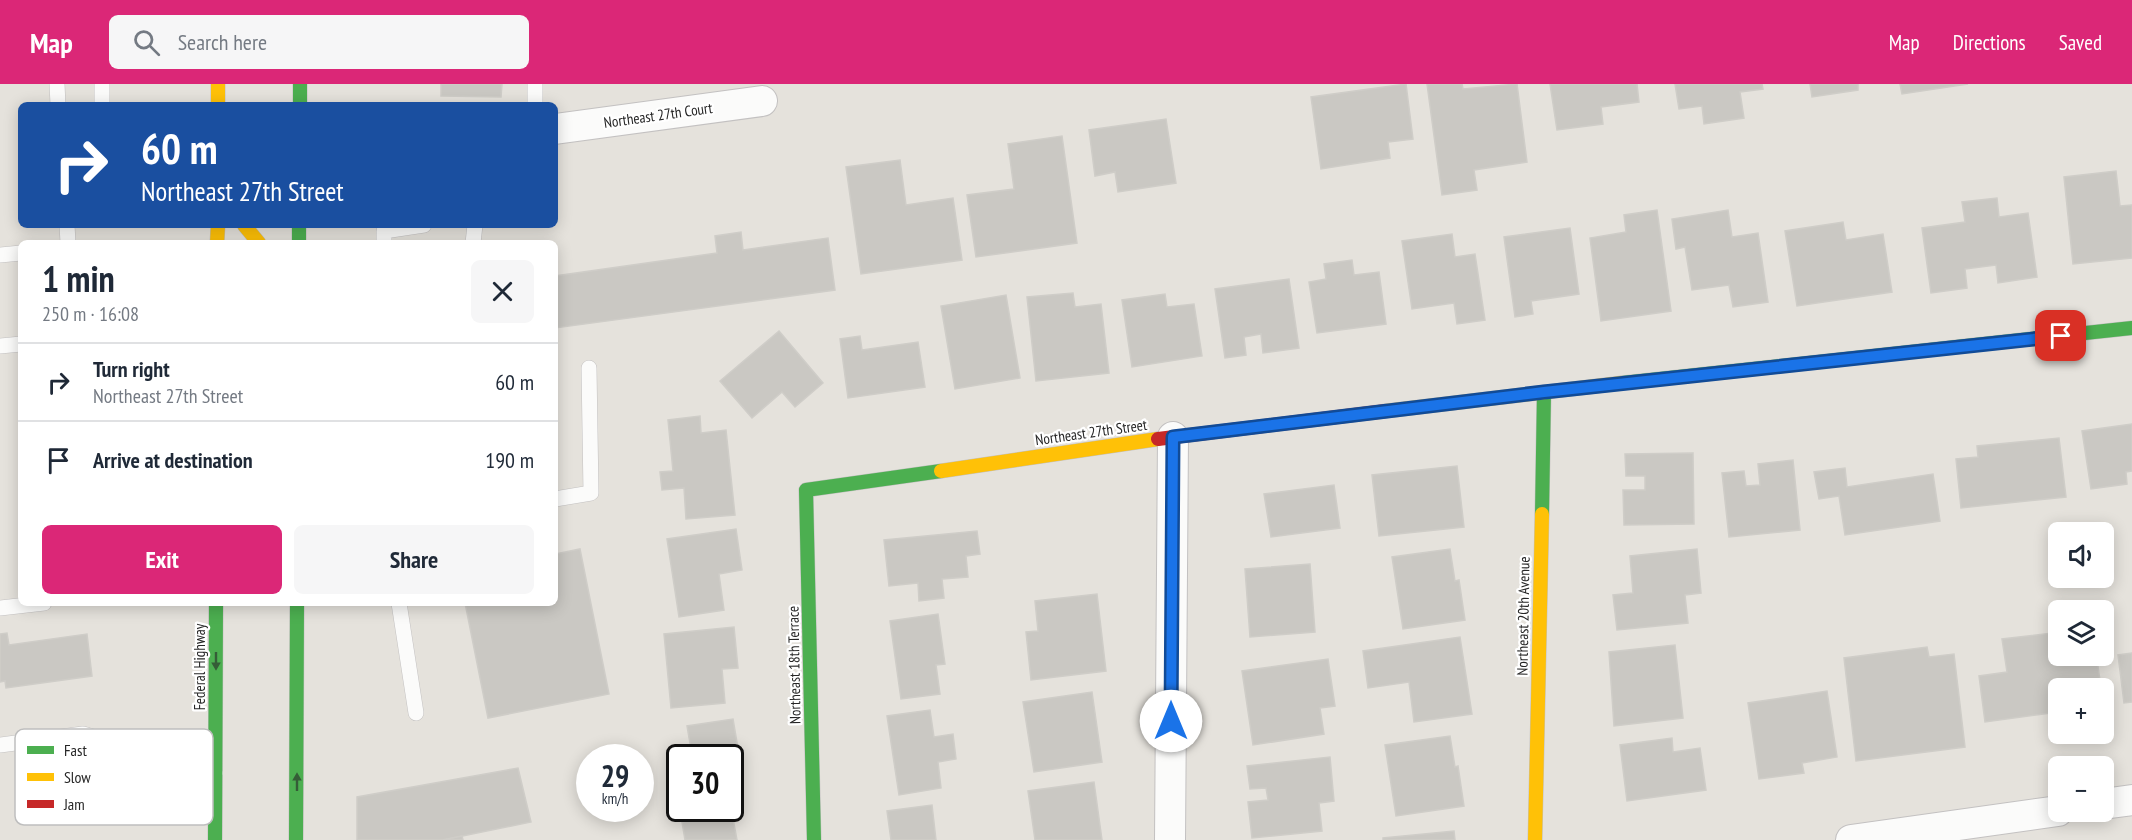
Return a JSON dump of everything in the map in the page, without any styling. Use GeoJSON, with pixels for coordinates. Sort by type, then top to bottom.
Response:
{"type":"FeatureCollection","features":[{"type":"Feature","properties":{"kind":"street"},"geometry":{"type":"LineString","coordinates":[[218,84],[218,102]]}},
{"type":"Feature","properties":{"kind":"street"},"geometry":{"type":"LineString","coordinates":[[300,84],[300,102]]}},
{"type":"Feature","properties":{"kind":"street","name":"Northeast 27th Court"},"geometry":{"type":"LineString","coordinates":[[558,129],[762,101]]}},
{"type":"Feature","properties":{"kind":"street"},"geometry":{"type":"LineString","coordinates":[[246,228],[256,240]]}},
{"type":"Feature","properties":{"kind":"street","name":"Northeast 27th Street"},"geometry":{"type":"LineString","coordinates":[[806,490],[1173,437],[1544,392],[2132,328]]}},
{"type":"Feature","properties":{"kind":"street","name":"Northeast 20th Avenue"},"geometry":{"type":"LineString","coordinates":[[1535,840],[1544,392]]}},
{"type":"Feature","properties":{"kind":"street"},"geometry":{"type":"LineString","coordinates":[[1170,840],[1173,437]]}},
{"type":"Feature","properties":{"kind":"street","name":"Northeast 18th Terrace"},"geometry":{"type":"LineString","coordinates":[[806,490],[814,840]]}},
{"type":"Feature","properties":{"kind":"street","name":"Federal Highway"},"geometry":{"type":"LineString","coordinates":[[215,840],[216,606]]}},
{"type":"Feature","properties":{"kind":"street"},"geometry":{"type":"LineString","coordinates":[[296,840],[297,606]]}},
{"type":"Feature","properties":{"kind":"street"},"geometry":{"type":"LineString","coordinates":[[2114,802],[2132,800]]}},
{"type":"Feature","properties":{"kind":"street"},"geometry":{"type":"LineString","coordinates":[[1851,840],[2048,812]]}},
{"type":"Feature","properties":{"kind":"lane"},"geometry":{"type":"LineString","coordinates":[[57,84],[58,102]]}},
{"type":"Feature","properties":{"kind":"lane"},"geometry":{"type":"LineString","coordinates":[[102,84],[102,102]]}},
{"type":"Feature","properties":{"kind":"lane"},"geometry":{"type":"LineString","coordinates":[[535,84],[535,102]]}},
{"type":"Feature","properties":{"kind":"lane"},"geometry":{"type":"LineString","coordinates":[[384,240],[384,231],[404,228]]}},
{"type":"Feature","properties":{"kind":"lane"},"geometry":{"type":"LineString","coordinates":[[0,255],[18,253]]}},
{"type":"Feature","properties":{"kind":"lane"},"geometry":{"type":"LineString","coordinates":[[0,346],[18,344]]}},
{"type":"Feature","properties":{"kind":"lane"},"geometry":{"type":"LineString","coordinates":[[558,498],[591,493],[589,368]]}},
{"type":"Feature","properties":{"kind":"lane"},"geometry":{"type":"LineString","coordinates":[[0,608],[18,606]]}},
{"type":"Feature","properties":{"kind":"lane"},"geometry":{"type":"LineString","coordinates":[[399,606],[416,713]]}},
{"type":"Feature","properties":{"kind":"lane"},"geometry":{"type":"LineString","coordinates":[[0,745],[15,743]]}},
{"type":"Feature","properties":{"kind":"building"},"geometry":{"type":"Polygon","coordinates":[[[441,84],[502,84],[501,97],[441,96],[441,84]]]}},
{"type":"Feature","properties":{"kind":"building"},"geometry":{"type":"Polygon","coordinates":[[[1406,84],[1413,139],[1388,142],[1390,158],[1321,169],[1311,97],[1406,84]]]}},
{"type":"Feature","properties":{"kind":"building"},"geometry":{"type":"Polygon","coordinates":[[[1427,84],[1462,84],[1463,89],[1517,84],[1527,162],[1474,170],[1477,190],[1442,195],[1427,84]]]}},
{"type":"Feature","properties":{"kind":"building"},"geometry":{"type":"Polygon","coordinates":[[[1550,84],[1637,84],[1639,102],[1601,107],[1603,124],[1557,130],[1550,84]]]}},
{"type":"Feature","properties":{"kind":"building"},"geometry":{"type":"Polygon","coordinates":[[[1675,84],[1762,84],[1763,89],[1740,92],[1744,118],[1704,124],[1702,106],[1679,109],[1675,84]]]}},
{"type":"Feature","properties":{"kind":"building"},"geometry":{"type":"Polygon","coordinates":[[[1810,84],[1858,84],[1858,90],[1812,97],[1810,84]]]}},
{"type":"Feature","properties":{"kind":"building"},"geometry":{"type":"Polygon","coordinates":[[[1900,84],[1968,84],[1902,94],[1900,84]]]}},
{"type":"Feature","properties":{"kind":"building"},"geometry":{"type":"Polygon","coordinates":[[[1166,119],[1176,183],[1118,192],[1115,172],[1095,176],[1089,130],[1166,119]]]}},
{"type":"Feature","properties":{"kind":"building"},"geometry":{"type":"Polygon","coordinates":[[[1062,136],[1077,243],[976,257],[967,195],[1014,189],[1008,144],[1062,136]]]}},
{"type":"Feature","properties":{"kind":"building"},"geometry":{"type":"Polygon","coordinates":[[[900,160],[906,205],[953,198],[962,260],[861,274],[846,167],[900,160]]]}},
{"type":"Feature","properties":{"kind":"building"},"geometry":{"type":"Polygon","coordinates":[[[2116,171],[2120,206],[2132,205],[2132,258],[2073,264],[2064,177],[2116,171]]]}},
{"type":"Feature","properties":{"kind":"building"},"geometry":{"type":"Polygon","coordinates":[[[1997,198],[1999,217],[2028,213],[2037,277],[1998,283],[1996,265],[1965,269],[1967,288],[1931,293],[1922,228],[1965,222],[1962,202],[1997,198]]]}},
{"type":"Feature","properties":{"kind":"building"},"geometry":{"type":"Polygon","coordinates":[[[1657,210],[1671,311],[1601,321],[1590,238],[1626,232],[1624,215],[1657,210]]]}},
{"type":"Feature","properties":{"kind":"building"},"geometry":{"type":"Polygon","coordinates":[[[1728,210],[1732,237],[1758,233],[1768,302],[1733,307],[1729,285],[1692,290],[1685,247],[1676,249],[1672,219],[1728,210]]]}},
{"type":"Feature","properties":{"kind":"building"},"geometry":{"type":"Polygon","coordinates":[[[1843,222],[1846,240],[1883,234],[1892,292],[1797,306],[1785,231],[1843,222]]]}},
{"type":"Feature","properties":{"kind":"building"},"geometry":{"type":"Polygon","coordinates":[[[1570,228],[1579,294],[1531,301],[1533,314],[1515,317],[1504,237],[1570,228]]]}},
{"type":"Feature","properties":{"kind":"building"},"geometry":{"type":"Polygon","coordinates":[[[741,232],[743,250],[828,238],[835,290],[558,328],[558,276],[717,253],[715,236],[741,232]]]}},
{"type":"Feature","properties":{"kind":"building"},"geometry":{"type":"Polygon","coordinates":[[[1452,234],[1455,257],[1475,254],[1485,320],[1457,324],[1454,303],[1412,309],[1402,241],[1452,234]]]}},
{"type":"Feature","properties":{"kind":"building"},"geometry":{"type":"Polygon","coordinates":[[[1352,260],[1354,275],[1379,272],[1386,324],[1317,333],[1309,282],[1326,279],[1324,264],[1352,260]]]}},
{"type":"Feature","properties":{"kind":"building"},"geometry":{"type":"Polygon","coordinates":[[[1289,279],[1299,348],[1263,353],[1261,334],[1244,337],[1246,355],[1225,358],[1215,289],[1289,279]]]}},
{"type":"Feature","properties":{"kind":"building"},"geometry":{"type":"Polygon","coordinates":[[[1073,293],[1075,307],[1101,304],[1109,373],[1036,381],[1027,297],[1073,293]]]}},
{"type":"Feature","properties":{"kind":"building"},"geometry":{"type":"Polygon","coordinates":[[[1165,294],[1167,307],[1194,304],[1202,356],[1132,367],[1122,300],[1165,294]]]}},
{"type":"Feature","properties":{"kind":"building"},"geometry":{"type":"Polygon","coordinates":[[[1006,295],[1020,378],[955,389],[941,306],[1006,295]]]}},
{"type":"Feature","properties":{"kind":"building"},"geometry":{"type":"Polygon","coordinates":[[[779,331],[823,383],[795,407],[782,392],[752,418],[720,381],[779,331]]]}},
{"type":"Feature","properties":{"kind":"building"},"geometry":{"type":"Polygon","coordinates":[[[860,336],[862,350],[918,342],[925,387],[848,398],[840,339],[860,336]]]}},
{"type":"Feature","properties":{"kind":"building"},"geometry":{"type":"Polygon","coordinates":[[[700,416],[701,433],[726,430],[735,515],[686,519],[684,488],[662,490],[660,472],[673,471],[668,420],[700,416]]]}},
{"type":"Feature","properties":{"kind":"building"},"geometry":{"type":"Polygon","coordinates":[[[2132,424],[2132,471],[2126,472],[2127,484],[2091,489],[2082,431],[2132,424]]]}},
{"type":"Feature","properties":{"kind":"building"},"geometry":{"type":"Polygon","coordinates":[[[2059,438],[2066,497],[1961,508],[1956,459],[1978,457],[1977,446],[2059,438]]]}},
{"type":"Feature","properties":{"kind":"building"},"geometry":{"type":"Polygon","coordinates":[[[1693,453],[1694,524],[1624,525],[1623,490],[1645,490],[1645,476],[1626,476],[1625,454],[1693,453]]]}},
{"type":"Feature","properties":{"kind":"building"},"geometry":{"type":"Polygon","coordinates":[[[1793,460],[1800,530],[1729,537],[1722,473],[1744,471],[1746,486],[1760,485],[1758,464],[1793,460]]]}},
{"type":"Feature","properties":{"kind":"building"},"geometry":{"type":"Polygon","coordinates":[[[1457,466],[1464,527],[1379,536],[1372,475],[1457,466]]]}},
{"type":"Feature","properties":{"kind":"building"},"geometry":{"type":"Polygon","coordinates":[[[1845,468],[1847,487],[1933,474],[1940,521],[1845,535],[1839,496],[1819,499],[1814,472],[1845,468]]]}},
{"type":"Feature","properties":{"kind":"building"},"geometry":{"type":"Polygon","coordinates":[[[1334,485],[1340,528],[1271,537],[1264,494],[1334,485]]]}},
{"type":"Feature","properties":{"kind":"building"},"geometry":{"type":"Polygon","coordinates":[[[736,529],[742,570],[719,574],[724,610],[679,617],[667,539],[736,529]]]}},
{"type":"Feature","properties":{"kind":"building"},"geometry":{"type":"Polygon","coordinates":[[[977,531],[980,554],[966,556],[968,577],[942,579],[944,598],[919,601],[918,583],[889,586],[884,540],[977,531]]]}},
{"type":"Feature","properties":{"kind":"building"},"geometry":{"type":"Polygon","coordinates":[[[580,549],[609,694],[488,718],[466,606],[558,606],[558,553],[580,549]]]}},
{"type":"Feature","properties":{"kind":"building"},"geometry":{"type":"Polygon","coordinates":[[[1450,549],[1455,581],[1459,580],[1465,620],[1403,629],[1392,557],[1450,549]]]}},
{"type":"Feature","properties":{"kind":"building"},"geometry":{"type":"Polygon","coordinates":[[[1697,549],[1701,593],[1685,595],[1688,623],[1617,630],[1613,595],[1633,593],[1630,556],[1697,549]]]}},
{"type":"Feature","properties":{"kind":"building"},"geometry":{"type":"Polygon","coordinates":[[[1310,564],[1315,632],[1250,637],[1245,569],[1310,564]]]}},
{"type":"Feature","properties":{"kind":"building"},"geometry":{"type":"Polygon","coordinates":[[[1097,594],[1106,671],[1031,680],[1026,632],[1038,631],[1035,601],[1097,594]]]}},
{"type":"Feature","properties":{"kind":"building"},"geometry":{"type":"Polygon","coordinates":[[[938,614],[945,664],[936,665],[940,694],[901,699],[890,621],[938,614]]]}},
{"type":"Feature","properties":{"kind":"building"},"geometry":{"type":"Polygon","coordinates":[[[734,627],[738,668],[722,669],[725,703],[671,708],[664,634],[734,627]]]}},
{"type":"Feature","properties":{"kind":"building"},"geometry":{"type":"Polygon","coordinates":[[[7,633],[9,645],[87,634],[92,676],[6,688],[5,681],[0,682],[0,634],[7,633]]]}},
{"type":"Feature","properties":{"kind":"building"},"geometry":{"type":"Polygon","coordinates":[[[2048,633],[2048,666],[2098,666],[2100,678],[2048,678],[2048,713],[1985,722],[1979,676],[2007,672],[2002,639],[2048,633]]]}},
{"type":"Feature","properties":{"kind":"building"},"geometry":{"type":"Polygon","coordinates":[[[1460,637],[1472,714],[1414,722],[1409,682],[1368,688],[1363,651],[1460,637]]]}},
{"type":"Feature","properties":{"kind":"building"},"geometry":{"type":"Polygon","coordinates":[[[1675,645],[1683,718],[1614,726],[1609,652],[1675,645]]]}},
{"type":"Feature","properties":{"kind":"building"},"geometry":{"type":"Polygon","coordinates":[[[1927,647],[1929,657],[1954,654],[1965,747],[1856,761],[1844,658],[1927,647]]]}},
{"type":"Feature","properties":{"kind":"building"},"geometry":{"type":"Polygon","coordinates":[[[2132,653],[2132,702],[2124,703],[2118,655],[2132,653]]]}},
{"type":"Feature","properties":{"kind":"building"},"geometry":{"type":"Polygon","coordinates":[[[1328,659],[1335,706],[1320,708],[1324,734],[1253,745],[1242,671],[1328,659]]]}},
{"type":"Feature","properties":{"kind":"building"},"geometry":{"type":"Polygon","coordinates":[[[1827,691],[1837,757],[1802,763],[1804,773],[1759,779],[1748,703],[1827,691]]]}},
{"type":"Feature","properties":{"kind":"building"},"geometry":{"type":"Polygon","coordinates":[[[1092,692],[1102,762],[1034,772],[1023,702],[1092,692]]]}},
{"type":"Feature","properties":{"kind":"building"},"geometry":{"type":"Polygon","coordinates":[[[930,710],[934,737],[953,734],[956,759],[938,762],[941,788],[899,795],[887,716],[930,710]]]}},
{"type":"Feature","properties":{"kind":"building"},"geometry":{"type":"Polygon","coordinates":[[[733,719],[737,744],[690,744],[687,726],[733,719]]]}},
{"type":"Feature","properties":{"kind":"building"},"geometry":{"type":"Polygon","coordinates":[[[1450,736],[1455,767],[1458,766],[1464,806],[1396,816],[1385,745],[1450,736]]]}},
{"type":"Feature","properties":{"kind":"building"},"geometry":{"type":"Polygon","coordinates":[[[1672,738],[1673,752],[1700,748],[1706,790],[1627,801],[1620,745],[1672,738]]]}},
{"type":"Feature","properties":{"kind":"building"},"geometry":{"type":"Polygon","coordinates":[[[1330,757],[1334,801],[1319,803],[1322,831],[1252,838],[1248,802],[1268,800],[1266,788],[1250,789],[1247,766],[1330,757]]]}},
{"type":"Feature","properties":{"kind":"building"},"geometry":{"type":"Polygon","coordinates":[[[518,768],[531,822],[443,840],[357,840],[357,797],[518,768]]]}},
{"type":"Feature","properties":{"kind":"building"},"geometry":{"type":"Polygon","coordinates":[[[1094,782],[1102,840],[1035,840],[1028,791],[1094,782]]]}},
{"type":"Feature","properties":{"kind":"building"},"geometry":{"type":"Polygon","coordinates":[[[932,805],[936,840],[891,840],[887,811],[932,805]]]}},
{"type":"Feature","properties":{"kind":"building"},"geometry":{"type":"Polygon","coordinates":[[[682,822],[734,822],[737,840],[685,840],[682,822]]]}},
{"type":"Feature","properties":{"kind":"building"},"geometry":{"type":"Polygon","coordinates":[[[1454,831],[1455,840],[1383,840],[1383,838],[1454,831]]]}},
{"type":"Feature","properties":{"kind":"building"},"geometry":{"type":"Polygon","coordinates":[[[462,836],[463,840],[443,840],[462,836]]]}},
{"type":"Feature","properties":{"kind":"traffic: fast"},"geometry":{"type":"LineString","coordinates":[[300,84],[300,102]]}},
{"type":"Feature","properties":{"kind":"traffic: fast"},"geometry":{"type":"LineString","coordinates":[[299,228],[299,240]]}},
{"type":"Feature","properties":{"kind":"traffic: fast"},"geometry":{"type":"LineString","coordinates":[[1622,383],[2132,328]]}},
{"type":"Feature","properties":{"kind":"traffic: fast"},"geometry":{"type":"LineString","coordinates":[[1542,514],[1544,392]]}},
{"type":"Feature","properties":{"kind":"traffic: fast"},"geometry":{"type":"LineString","coordinates":[[814,840],[806,490],[941,471]]}},
{"type":"Feature","properties":{"kind":"traffic: fast"},"geometry":{"type":"LineString","coordinates":[[215,840],[216,606]]}},
{"type":"Feature","properties":{"kind":"traffic: fast"},"geometry":{"type":"LineString","coordinates":[[296,840],[297,606]]}},
{"type":"Feature","properties":{"kind":"traffic: slow"},"geometry":{"type":"LineString","coordinates":[[218,84],[218,102]]}},
{"type":"Feature","properties":{"kind":"traffic: slow"},"geometry":{"type":"LineString","coordinates":[[217,240],[218,228]]}},
{"type":"Feature","properties":{"kind":"traffic: slow"},"geometry":{"type":"LineString","coordinates":[[246,228],[256,240]]}},
{"type":"Feature","properties":{"kind":"traffic: slow"},"geometry":{"type":"LineString","coordinates":[[1386,411],[1622,383]]}},
{"type":"Feature","properties":{"kind":"traffic: slow"},"geometry":{"type":"LineString","coordinates":[[941,471],[1158,439]]}},
{"type":"Feature","properties":{"kind":"traffic: slow"},"geometry":{"type":"LineString","coordinates":[[1535,840],[1542,514]]}},
{"type":"Feature","properties":{"kind":"traffic: jam"},"geometry":{"type":"LineString","coordinates":[[1158,439],[1386,411]]}},
{"type":"Feature","properties":{"kind":"route"},"geometry":{"type":"LineString","coordinates":[[1171,721],[1173,437],[1544,392],[2061,336]]}}]}
